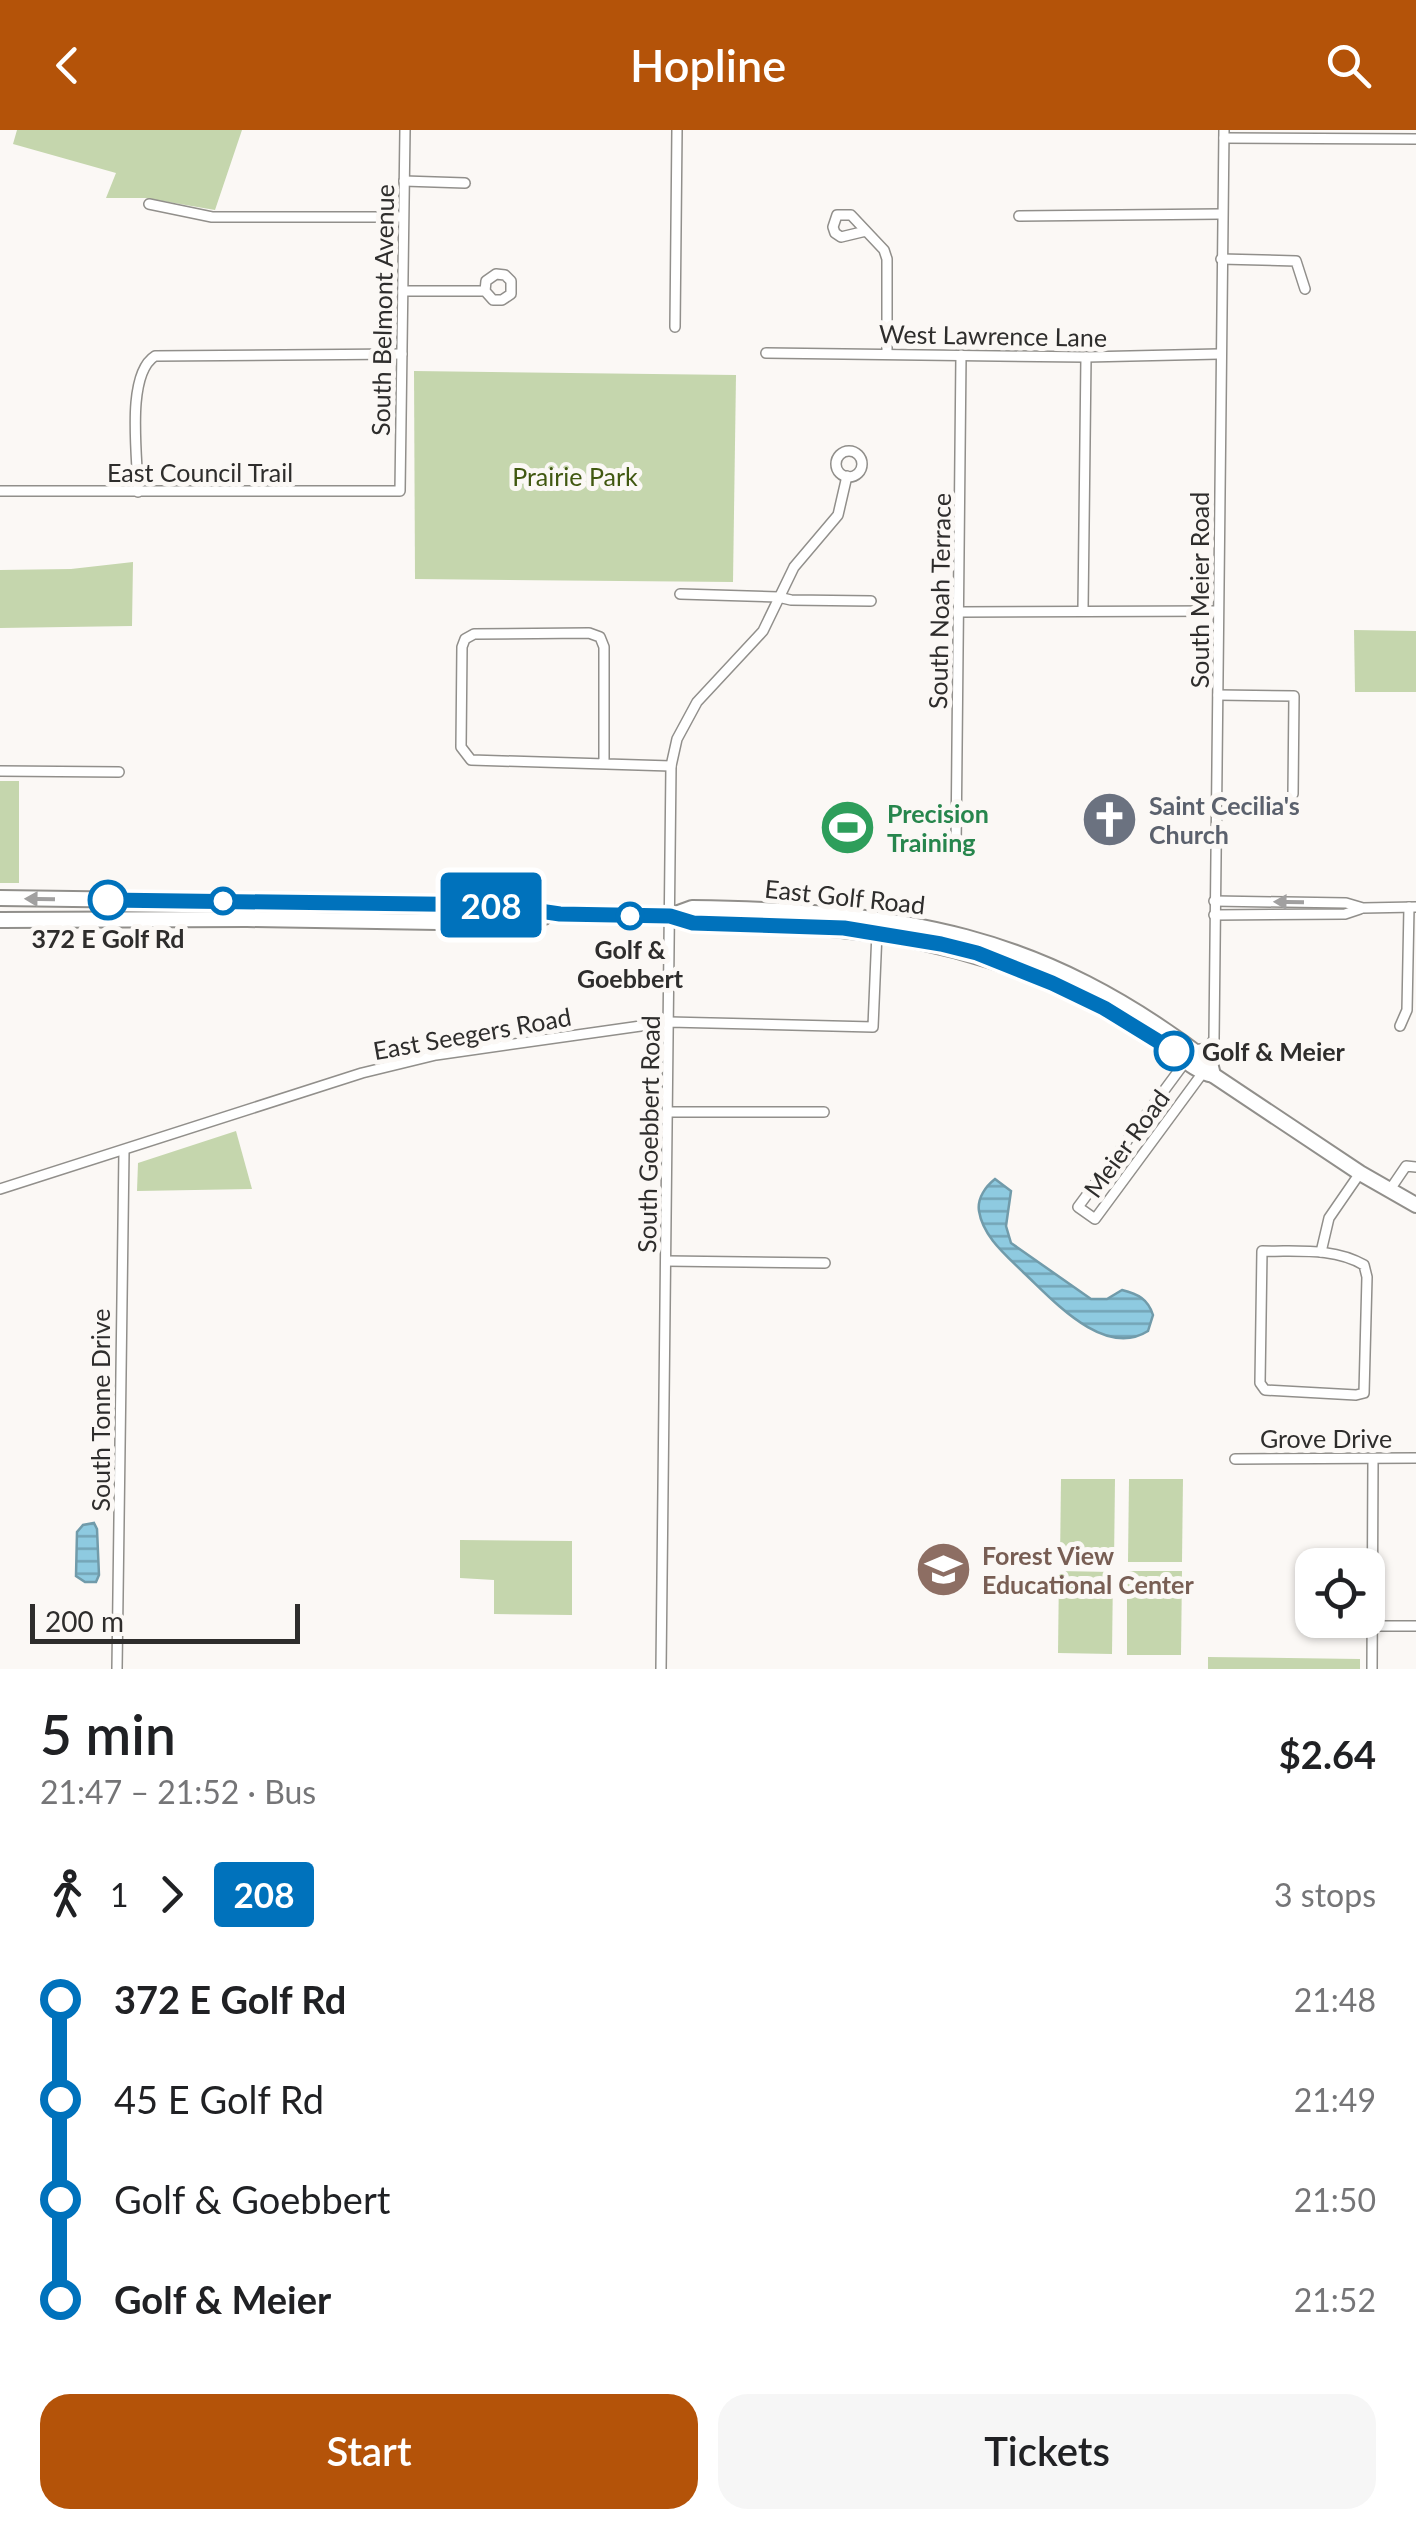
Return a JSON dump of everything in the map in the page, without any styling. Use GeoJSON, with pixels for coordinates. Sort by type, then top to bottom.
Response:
{"type":"FeatureCollection","features":[{"type":"Feature","properties":{"kind":"main road","name":"East Golf Road"},"geometry":{"type":"LineString","coordinates":[[0,898],[498,905],[560,914],[670,916],[693,923],[792,924],[877,932],[977,953],[1052,983],[1202,1062]]}},
{"type":"Feature","properties":{"kind":"main road","name":"East Golf Road"},"geometry":{"type":"LineString","coordinates":[[670,916],[692,908],[782,909],[870,916],[942,929],[998,946],[1063,972],[1138,1011],[1249,1100],[1360,1173],[1416,1204]]}},
{"type":"Feature","properties":{"kind":"main road","name":"East Golf Road"},"geometry":{"type":"LineString","coordinates":[[0,920],[499,923],[560,914]]}},
{"type":"Feature","properties":{"kind":"street","name":"South Belmont Avenue"},"geometry":{"type":"LineString","coordinates":[[400,491],[406,130]]}},
{"type":"Feature","properties":{"kind":"street"},"geometry":{"type":"LineString","coordinates":[[675,327],[676,130]]}},
{"type":"Feature","properties":{"kind":"street"},"geometry":{"type":"LineString","coordinates":[[1224,134],[1416,139]]}},
{"type":"Feature","properties":{"kind":"street","name":"South Meier Road"},"geometry":{"type":"LineString","coordinates":[[1202,1062],[1214,1038],[1224,134]]}},
{"type":"Feature","properties":{"kind":"street"},"geometry":{"type":"LineString","coordinates":[[404,181],[464,183]]}},
{"type":"Feature","properties":{"kind":"street"},"geometry":{"type":"LineString","coordinates":[[149,204],[212,217],[403,217]]}},
{"type":"Feature","properties":{"kind":"street"},"geometry":{"type":"LineString","coordinates":[[1019,216],[1221,214]]}},
{"type":"Feature","properties":{"kind":"street"},"geometry":{"type":"LineString","coordinates":[[866,231],[887,259],[888,353]]}},
{"type":"Feature","properties":{"kind":"street"},"geometry":{"type":"LineString","coordinates":[[1221,259],[1296,262],[1305,289]]}},
{"type":"Feature","properties":{"kind":"street"},"geometry":{"type":"LineString","coordinates":[[403,291],[486,291]]}},
{"type":"Feature","properties":{"kind":"street","name":"West Lawrence Lane"},"geometry":{"type":"LineString","coordinates":[[766,352],[1086,357],[1219,354]]}},
{"type":"Feature","properties":{"kind":"street"},"geometry":{"type":"LineString","coordinates":[[138,492],[136,389],[146,362],[154,356],[402,354]]}},
{"type":"Feature","properties":{"kind":"street","name":"South Noah Terrace"},"geometry":{"type":"LineString","coordinates":[[956,848],[961,356]]}},
{"type":"Feature","properties":{"kind":"street"},"geometry":{"type":"LineString","coordinates":[[1083,610],[1086,357]]}},
{"type":"Feature","properties":{"kind":"street","name":"South Goebbert Road"},"geometry":{"type":"LineString","coordinates":[[662,1669],[672,766],[686,720],[697,702],[763,631],[806,550],[838,515],[847,476]]}},
{"type":"Feature","properties":{"kind":"street","name":"East Council Trail"},"geometry":{"type":"LineString","coordinates":[[0,492],[400,491]]}},
{"type":"Feature","properties":{"kind":"street"},"geometry":{"type":"LineString","coordinates":[[680,594],[870,600]]}},
{"type":"Feature","properties":{"kind":"street"},"geometry":{"type":"LineString","coordinates":[[960,612],[1218,610]]}},
{"type":"Feature","properties":{"kind":"street"},"geometry":{"type":"LineString","coordinates":[[604,762],[604,646],[600,637],[589,633],[474,634],[465,638],[461,747],[465,755],[478,762],[672,766]]}},
{"type":"Feature","properties":{"kind":"street"},"geometry":{"type":"LineString","coordinates":[[1218,696],[1294,696],[1293,794]]}},
{"type":"Feature","properties":{"kind":"street"},"geometry":{"type":"LineString","coordinates":[[0,771],[119,772]]}},
{"type":"Feature","properties":{"kind":"street"},"geometry":{"type":"LineString","coordinates":[[1214,901],[1346,902],[1363,908]]}},
{"type":"Feature","properties":{"kind":"street"},"geometry":{"type":"LineString","coordinates":[[1214,915],[1345,914],[1363,908],[1412,908],[1407,1010],[1400,1026]]}},
{"type":"Feature","properties":{"kind":"street","name":"East Seegers Road"},"geometry":{"type":"LineString","coordinates":[[0,1189],[362,1072],[436,1055],[669,1022],[873,1028],[877,932]]}},
{"type":"Feature","properties":{"kind":"street","name":"Meier Road"},"geometry":{"type":"LineString","coordinates":[[1202,1062],[1095,1219],[1078,1206],[1202,1062]]}},
{"type":"Feature","properties":{"kind":"street"},"geometry":{"type":"LineString","coordinates":[[668,1112],[824,1112]]}},
{"type":"Feature","properties":{"kind":"street","name":"South Tonne Drive"},"geometry":{"type":"LineString","coordinates":[[117,1669],[124,1151]]}},
{"type":"Feature","properties":{"kind":"street"},"geometry":{"type":"LineString","coordinates":[[1389,1191],[1406,1166],[1416,1167]]}},
{"type":"Feature","properties":{"kind":"street"},"geometry":{"type":"LineString","coordinates":[[1320,1252],[1329,1218],[1360,1173]]}},
{"type":"Feature","properties":{"kind":"street"},"geometry":{"type":"LineString","coordinates":[[1262,1252],[1320,1252],[1348,1256],[1364,1265],[1368,1277],[1367,1385],[1364,1392],[1342,1395],[1266,1390],[1260,1383],[1262,1252]]}},
{"type":"Feature","properties":{"kind":"street"},"geometry":{"type":"LineString","coordinates":[[666,1261],[825,1264]]}},
{"type":"Feature","properties":{"kind":"street","name":"Grove Drive"},"geometry":{"type":"LineString","coordinates":[[1236,1458],[1416,1458]]}},
{"type":"Feature","properties":{"kind":"street"},"geometry":{"type":"LineString","coordinates":[[1372,1548],[1373,1458]]}},
{"type":"Feature","properties":{"kind":"street"},"geometry":{"type":"LineString","coordinates":[[1385,1626],[1416,1626]]}},
{"type":"Feature","properties":{"kind":"street"},"geometry":{"type":"LineString","coordinates":[[1372,1638],[1372,1669]]}},
{"type":"Feature","properties":{"kind":"green space"},"geometry":{"type":"Polygon","coordinates":[[[17,130],[242,130],[215,210],[145,198],[106,198],[116,173],[13,144],[17,130]]]}},
{"type":"Feature","properties":{"kind":"green space","name":"Prairie Park"},"geometry":{"type":"Polygon","coordinates":[[[414,371],[736,375],[733,582],[415,579],[414,371]]]}},
{"type":"Feature","properties":{"kind":"green space"},"geometry":{"type":"Polygon","coordinates":[[[133,562],[132,626],[0,628],[0,570],[71,569],[133,562]]]}},
{"type":"Feature","properties":{"kind":"green space"},"geometry":{"type":"Polygon","coordinates":[[[1354,630],[1416,631],[1416,692],[1355,692],[1354,630]]]}},
{"type":"Feature","properties":{"kind":"green space"},"geometry":{"type":"Polygon","coordinates":[[[0,781],[19,781],[19,883],[0,883],[0,781]]]}},
{"type":"Feature","properties":{"kind":"green space"},"geometry":{"type":"Polygon","coordinates":[[[236,1131],[252,1189],[137,1191],[138,1163],[236,1131]]]}},
{"type":"Feature","properties":{"kind":"green space"},"geometry":{"type":"Polygon","coordinates":[[[1061,1479],[1115,1479],[1114,1563],[1060,1562],[1061,1479]]]}},
{"type":"Feature","properties":{"kind":"green space"},"geometry":{"type":"Polygon","coordinates":[[[1129,1479],[1183,1479],[1182,1562],[1128,1562],[1129,1479]]]}},
{"type":"Feature","properties":{"kind":"green space"},"geometry":{"type":"Polygon","coordinates":[[[460,1540],[572,1541],[572,1615],[494,1614],[494,1580],[460,1578],[460,1540]]]}},
{"type":"Feature","properties":{"kind":"green space"},"geometry":{"type":"Polygon","coordinates":[[[1059,1571],[1113,1572],[1112,1654],[1058,1653],[1059,1571]]]}},
{"type":"Feature","properties":{"kind":"green space"},"geometry":{"type":"Polygon","coordinates":[[[1127,1571],[1182,1571],[1181,1655],[1127,1655],[1127,1571]]]}},
{"type":"Feature","properties":{"kind":"green space"},"geometry":{"type":"Polygon","coordinates":[[[1208,1657],[1360,1659],[1360,1669],[1208,1669],[1208,1657]]]}},
{"type":"Feature","properties":{"kind":"water"},"geometry":{"type":"Polygon","coordinates":[[[995,1179],[1011,1191],[1006,1226],[1011,1243],[1091,1299],[1107,1299],[1122,1290],[1142,1298],[1153,1315],[1148,1331],[1131,1338],[1097,1332],[1064,1310],[1010,1260],[991,1238],[979,1211],[983,1193],[995,1179]]]}},
{"type":"Feature","properties":{"kind":"water"},"geometry":{"type":"Polygon","coordinates":[[[94,1523],[99,1575],[96,1582],[85,1582],[76,1576],[77,1532],[83,1525],[94,1523]]]}},
{"type":"Feature","properties":{"kind":"bus line","name":"208"},"geometry":{"type":"LineString","coordinates":[[108,900],[498,905],[560,914],[670,916],[693,923],[868,930],[941,944],[1012,966],[1104,1008],[1174,1051]]}},
{"type":"Feature","properties":{"kind":"place","name":"Saint Cecilia's Church"},"geometry":{"type":"Point","coordinates":[1110,819]}},
{"type":"Feature","properties":{"kind":"place","name":"Precision Training"},"geometry":{"type":"Point","coordinates":[848,827]}},
{"type":"Feature","properties":{"kind":"place","name":"372 E Golf Rd"},"geometry":{"type":"Point","coordinates":[108,900]}},
{"type":"Feature","properties":{"kind":"place","name":"Golf & Goebbert"},"geometry":{"type":"Point","coordinates":[630,916]}},
{"type":"Feature","properties":{"kind":"place","name":"Golf & Meier"},"geometry":{"type":"Point","coordinates":[1174,1051]}},
{"type":"Feature","properties":{"kind":"place","name":"Forest View Educational Center"},"geometry":{"type":"Point","coordinates":[943,1569]}}]}
